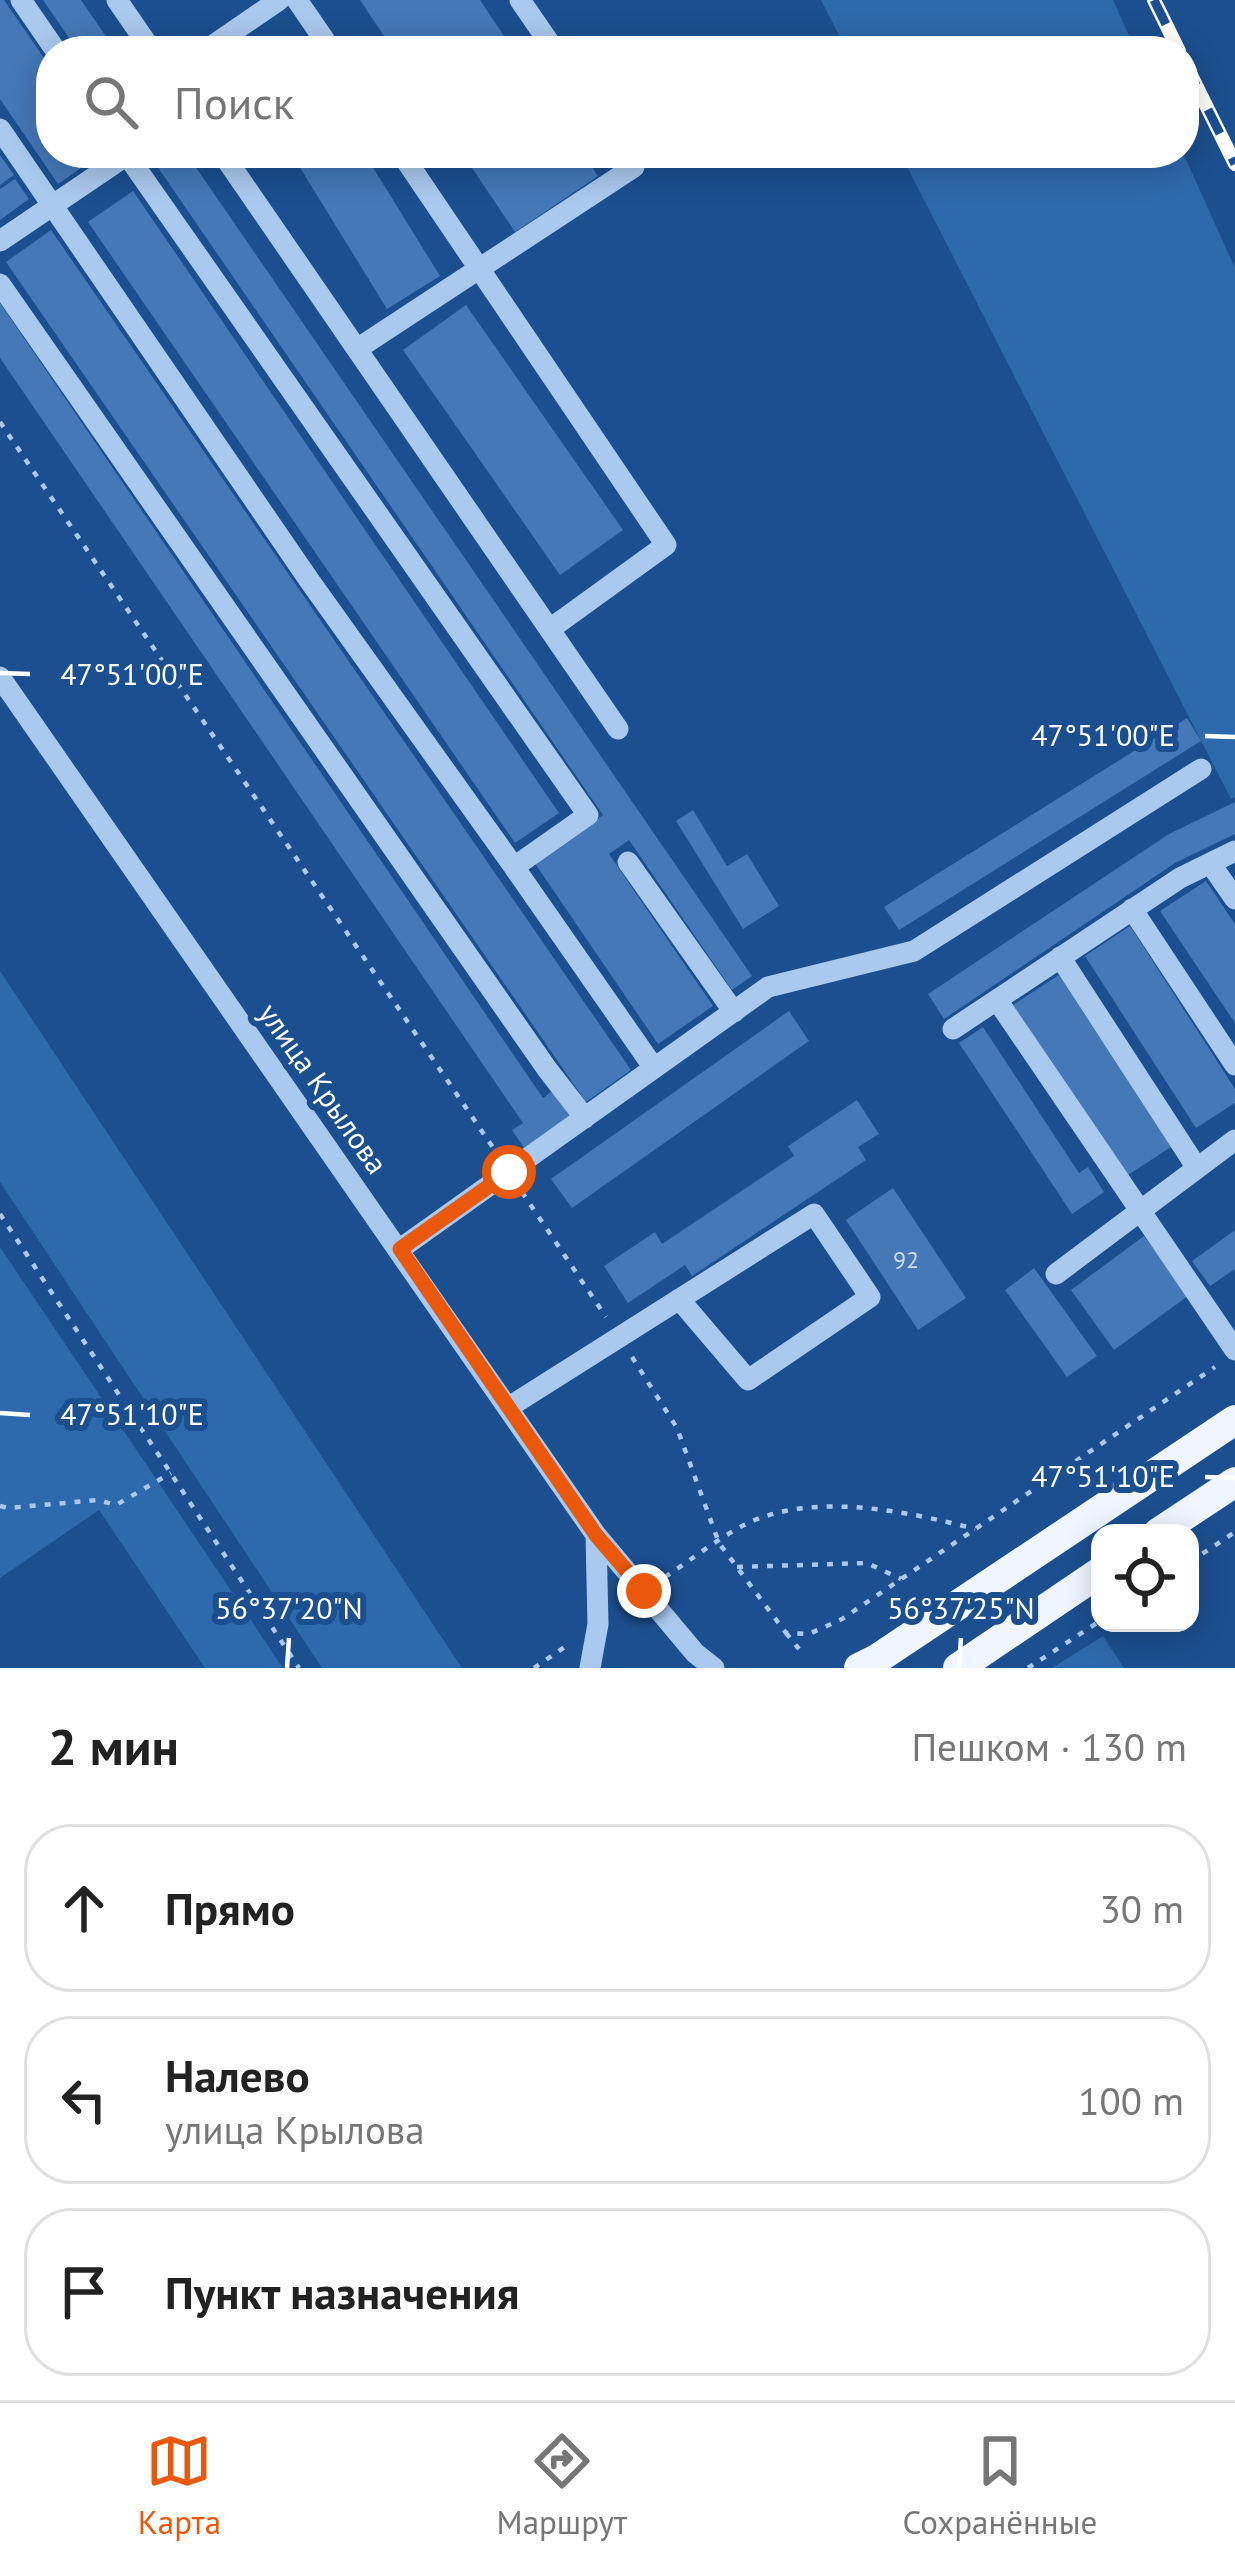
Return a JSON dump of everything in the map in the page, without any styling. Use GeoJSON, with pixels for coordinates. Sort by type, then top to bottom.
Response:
{"type":"FeatureCollection","features":[{"type":"Feature","properties":{"kind":"main road"},"geometry":{"type":"LineString","coordinates":[[859,1668],[1235,1420]]}},
{"type":"Feature","properties":{"kind":"main road"},"geometry":{"type":"LineString","coordinates":[[1172,1524],[1235,1482]]}},
{"type":"Feature","properties":{"kind":"main road"},"geometry":{"type":"LineString","coordinates":[[958,1668],[1091,1578]]}},
{"type":"Feature","properties":{"kind":"street"},"geometry":{"type":"LineString","coordinates":[[21,0],[46,36]]}},
{"type":"Feature","properties":{"kind":"street"},"geometry":{"type":"LineString","coordinates":[[117,0],[142,36]]}},
{"type":"Feature","properties":{"kind":"street"},"geometry":{"type":"LineString","coordinates":[[227,36],[279,0]]}},
{"type":"Feature","properties":{"kind":"street"},"geometry":{"type":"LineString","coordinates":[[297,0],[322,36]]}},
{"type":"Feature","properties":{"kind":"street"},"geometry":{"type":"LineString","coordinates":[[520,0],[545,36]]}},
{"type":"Feature","properties":{"kind":"street"},"geometry":{"type":"LineString","coordinates":[[0,130],[309,580],[654,1068]]}},
{"type":"Feature","properties":{"kind":"street"},"geometry":{"type":"LineString","coordinates":[[0,241],[106,168]]}},
{"type":"Feature","properties":{"kind":"street"},"geometry":{"type":"LineString","coordinates":[[136,168],[588,815],[514,867]]}},
{"type":"Feature","properties":{"kind":"street"},"geometry":{"type":"LineString","coordinates":[[232,168],[619,729]]}},
{"type":"Feature","properties":{"kind":"street"},"geometry":{"type":"LineString","coordinates":[[411,168],[666,545],[550,628]]}},
{"type":"Feature","properties":{"kind":"street"},"geometry":{"type":"LineString","coordinates":[[357,349],[632,168]]}},
{"type":"Feature","properties":{"kind":"street"},"geometry":{"type":"LineString","coordinates":[[0,284],[585,1118]]}},
{"type":"Feature","properties":{"kind":"street","name":"улица Крылова"},"geometry":{"type":"LineString","coordinates":[[0,677],[596,1535],[663,1618],[714,1668]]}},
{"type":"Feature","properties":{"kind":"street"},"geometry":{"type":"LineString","coordinates":[[400,1249],[769,987],[914,951],[1201,769]]}},
{"type":"Feature","properties":{"kind":"street"},"geometry":{"type":"LineString","coordinates":[[952,1029],[1180,878],[1235,851]]}},
{"type":"Feature","properties":{"kind":"street"},"geometry":{"type":"LineString","coordinates":[[628,862],[734,1012]]}},
{"type":"Feature","properties":{"kind":"street"},"geometry":{"type":"LineString","coordinates":[[1210,863],[1235,899]]}},
{"type":"Feature","properties":{"kind":"street"},"geometry":{"type":"LineString","coordinates":[[1132,910],[1235,1065]]}},
{"type":"Feature","properties":{"kind":"street"},"geometry":{"type":"LineString","coordinates":[[1060,958],[1197,1168]]}},
{"type":"Feature","properties":{"kind":"street"},"geometry":{"type":"LineString","coordinates":[[997,1000],[1235,1350]]}},
{"type":"Feature","properties":{"kind":"street"},"geometry":{"type":"LineString","coordinates":[[1056,1274],[1235,1140]]}},
{"type":"Feature","properties":{"kind":"street"},"geometry":{"type":"LineString","coordinates":[[509,1407],[679,1299],[814,1214],[870,1298],[748,1380],[679,1299]]}},
{"type":"Feature","properties":{"kind":"street"},"geometry":{"type":"LineString","coordinates":[[590,1668],[598,1624],[596,1535]]}},
{"type":"Feature","properties":{"kind":"path"},"geometry":{"type":"LineString","coordinates":[[0,1214],[299,1668]]}},
{"type":"Feature","properties":{"kind":"path"},"geometry":{"type":"LineString","coordinates":[[0,1506],[98,1500],[116,1504],[171,1473]]}},
{"type":"Feature","properties":{"kind":"path"},"geometry":{"type":"LineString","coordinates":[[662,1579],[744,1525],[779,1512],[846,1506],[916,1513],[975,1529]]}},
{"type":"Feature","properties":{"kind":"path"},"geometry":{"type":"LineString","coordinates":[[1199,1556],[1235,1532]]}},
{"type":"Feature","properties":{"kind":"path"},"geometry":{"type":"LineString","coordinates":[[736,1567],[866,1563],[901,1579]]}},
{"type":"Feature","properties":{"kind":"path"},"geometry":{"type":"LineString","coordinates":[[1028,1668],[1091,1627]]}},
{"type":"Feature","properties":{"kind":"path"},"geometry":{"type":"LineString","coordinates":[[786,1633],[799,1649]]}},
{"type":"Feature","properties":{"kind":"path"},"geometry":{"type":"LineString","coordinates":[[534,1668],[568,1644]]}},
{"type":"Feature","properties":{"kind":"shaded area"},"geometry":{"type":"Polygon","coordinates":[[[821,0],[1113,0],[1129,36],[839,36],[821,0]]]}},
{"type":"Feature","properties":{"kind":"shaded area"},"geometry":{"type":"Polygon","coordinates":[[[908,168],[1190,168],[1235,268],[1235,797],[1231,799],[908,168]]]}},
{"type":"Feature","properties":{"kind":"shaded area"},"geometry":{"type":"Polygon","coordinates":[[[0,971],[462,1668],[322,1668],[0,1182],[0,971]]]}},
{"type":"Feature","properties":{"kind":"shaded area"},"geometry":{"type":"Polygon","coordinates":[[[0,1247],[283,1668],[205,1668],[99,1510],[0,1578],[0,1247]]]}},
{"type":"Feature","properties":{"kind":"shaded area"},"geometry":{"type":"Polygon","coordinates":[[[1103,1636],[1124,1668],[1052,1668],[1103,1636]]]}},
{"type":"Feature","properties":{"kind":"building"},"geometry":{"type":"Polygon","coordinates":[[[0,0],[4,0],[36,46],[36,152],[0,99],[0,0]]]}},
{"type":"Feature","properties":{"kind":"building"},"geometry":{"type":"Polygon","coordinates":[[[43,0],[81,0],[106,36],[68,36],[43,0]]]}},
{"type":"Feature","properties":{"kind":"building"},"geometry":{"type":"Polygon","coordinates":[[[360,0],[480,0],[504,36],[384,36],[360,0]]]}},
{"type":"Feature","properties":{"kind":"building"},"geometry":{"type":"Polygon","coordinates":[[[0,155],[14,175],[0,185],[0,155]]]}},
{"type":"Feature","properties":{"kind":"building"},"geometry":{"type":"Polygon","coordinates":[[[47,168],[81,168],[58,184],[47,168]]]}},
{"type":"Feature","properties":{"kind":"building"},"geometry":{"type":"Polygon","coordinates":[[[158,168],[196,168],[752,976],[732,990],[629,840],[609,854],[713,1006],[658,1044],[534,862],[603,815],[158,168]]]}},
{"type":"Feature","properties":{"kind":"building"},"geometry":{"type":"Polygon","coordinates":[[[300,168],[373,168],[440,276],[387,309],[300,168]]]}},
{"type":"Feature","properties":{"kind":"building"},"geometry":{"type":"Polygon","coordinates":[[[472,168],[593,168],[598,176],[515,232],[472,168]]]}},
{"type":"Feature","properties":{"kind":"building"},"geometry":{"type":"Polygon","coordinates":[[[15,179],[29,199],[0,220],[0,189],[15,179]]]}},
{"type":"Feature","properties":{"kind":"building"},"geometry":{"type":"Polygon","coordinates":[[[133,191],[559,813],[515,843],[88,222],[133,191]]]}},
{"type":"Feature","properties":{"kind":"building"},"geometry":{"type":"Polygon","coordinates":[[[51,230],[631,1070],[586,1102],[6,262],[51,230]]]}},
{"type":"Feature","properties":{"kind":"building"},"geometry":{"type":"Polygon","coordinates":[[[0,303],[543,1098],[554,1090],[571,1115],[528,1154],[512,1130],[523,1123],[0,358],[0,303]]]}},
{"type":"Feature","properties":{"kind":"building"},"geometry":{"type":"Polygon","coordinates":[[[466,305],[623,530],[560,575],[403,350],[466,305]]]}},
{"type":"Feature","properties":{"kind":"building"},"geometry":{"type":"Polygon","coordinates":[[[1187,718],[1201,741],[899,930],[884,907],[1187,718]]]}},
{"type":"Feature","properties":{"kind":"building"},"geometry":{"type":"Polygon","coordinates":[[[1235,802],[1235,834],[1175,863],[944,1019],[928,994],[1169,834],[1235,802]]]}},
{"type":"Feature","properties":{"kind":"building"},"geometry":{"type":"Polygon","coordinates":[[[693,810],[727,866],[747,854],[779,906],[743,929],[676,821],[693,810]]]}},
{"type":"Feature","properties":{"kind":"building"},"geometry":{"type":"Polygon","coordinates":[[[1206,881],[1235,924],[1235,1023],[1160,911],[1206,881]]]}},
{"type":"Feature","properties":{"kind":"building"},"geometry":{"type":"Polygon","coordinates":[[[1130,926],[1235,1089],[1235,1103],[1196,1128],[1085,956],[1130,926]]]}},
{"type":"Feature","properties":{"kind":"building"},"geometry":{"type":"Polygon","coordinates":[[[1059,975],[1171,1147],[1125,1177],[1013,1005],[1059,975]]]}},
{"type":"Feature","properties":{"kind":"building"},"geometry":{"type":"Polygon","coordinates":[[[789,1011],[809,1041],[572,1208],[551,1179],[789,1011]]]}},
{"type":"Feature","properties":{"kind":"building"},"geometry":{"type":"Polygon","coordinates":[[[983,1027],[1079,1173],[1088,1167],[1104,1192],[1072,1214],[959,1043],[983,1027]]]}},
{"type":"Feature","properties":{"kind":"building"},"geometry":{"type":"Polygon","coordinates":[[[857,1100],[879,1134],[858,1147],[866,1160],[692,1276],[685,1265],[628,1303],[604,1266],[655,1232],[662,1244],[794,1156],[788,1146],[857,1100]]]}},
{"type":"Feature","properties":{"kind":"building"},"geometry":{"type":"Polygon","coordinates":[[[893,1188],[966,1298],[918,1330],[846,1220],[893,1188]]]}},
{"type":"Feature","properties":{"kind":"building"},"geometry":{"type":"Polygon","coordinates":[[[1235,1230],[1235,1269],[1210,1286],[1192,1261],[1235,1230]]]}},
{"type":"Feature","properties":{"kind":"building"},"geometry":{"type":"Polygon","coordinates":[[[1144,1236],[1188,1296],[1114,1350],[1071,1290],[1144,1236]]]}},
{"type":"Feature","properties":{"kind":"building"},"geometry":{"type":"Polygon","coordinates":[[[1034,1268],[1097,1356],[1067,1377],[1005,1290],[1034,1268]]]}},
{"type":"Feature","properties":{"kind":"railway"},"geometry":{"type":"LineString","coordinates":[[1154,0],[1172,36]]}},
{"type":"Feature","properties":{"kind":"railway"},"geometry":{"type":"LineString","coordinates":[[1199,91],[1235,164]]}},
{"type":"Feature","properties":{"kind":"route"},"geometry":{"type":"LineString","coordinates":[[509,1172],[400,1249],[596,1535],[644,1591]]}}]}
